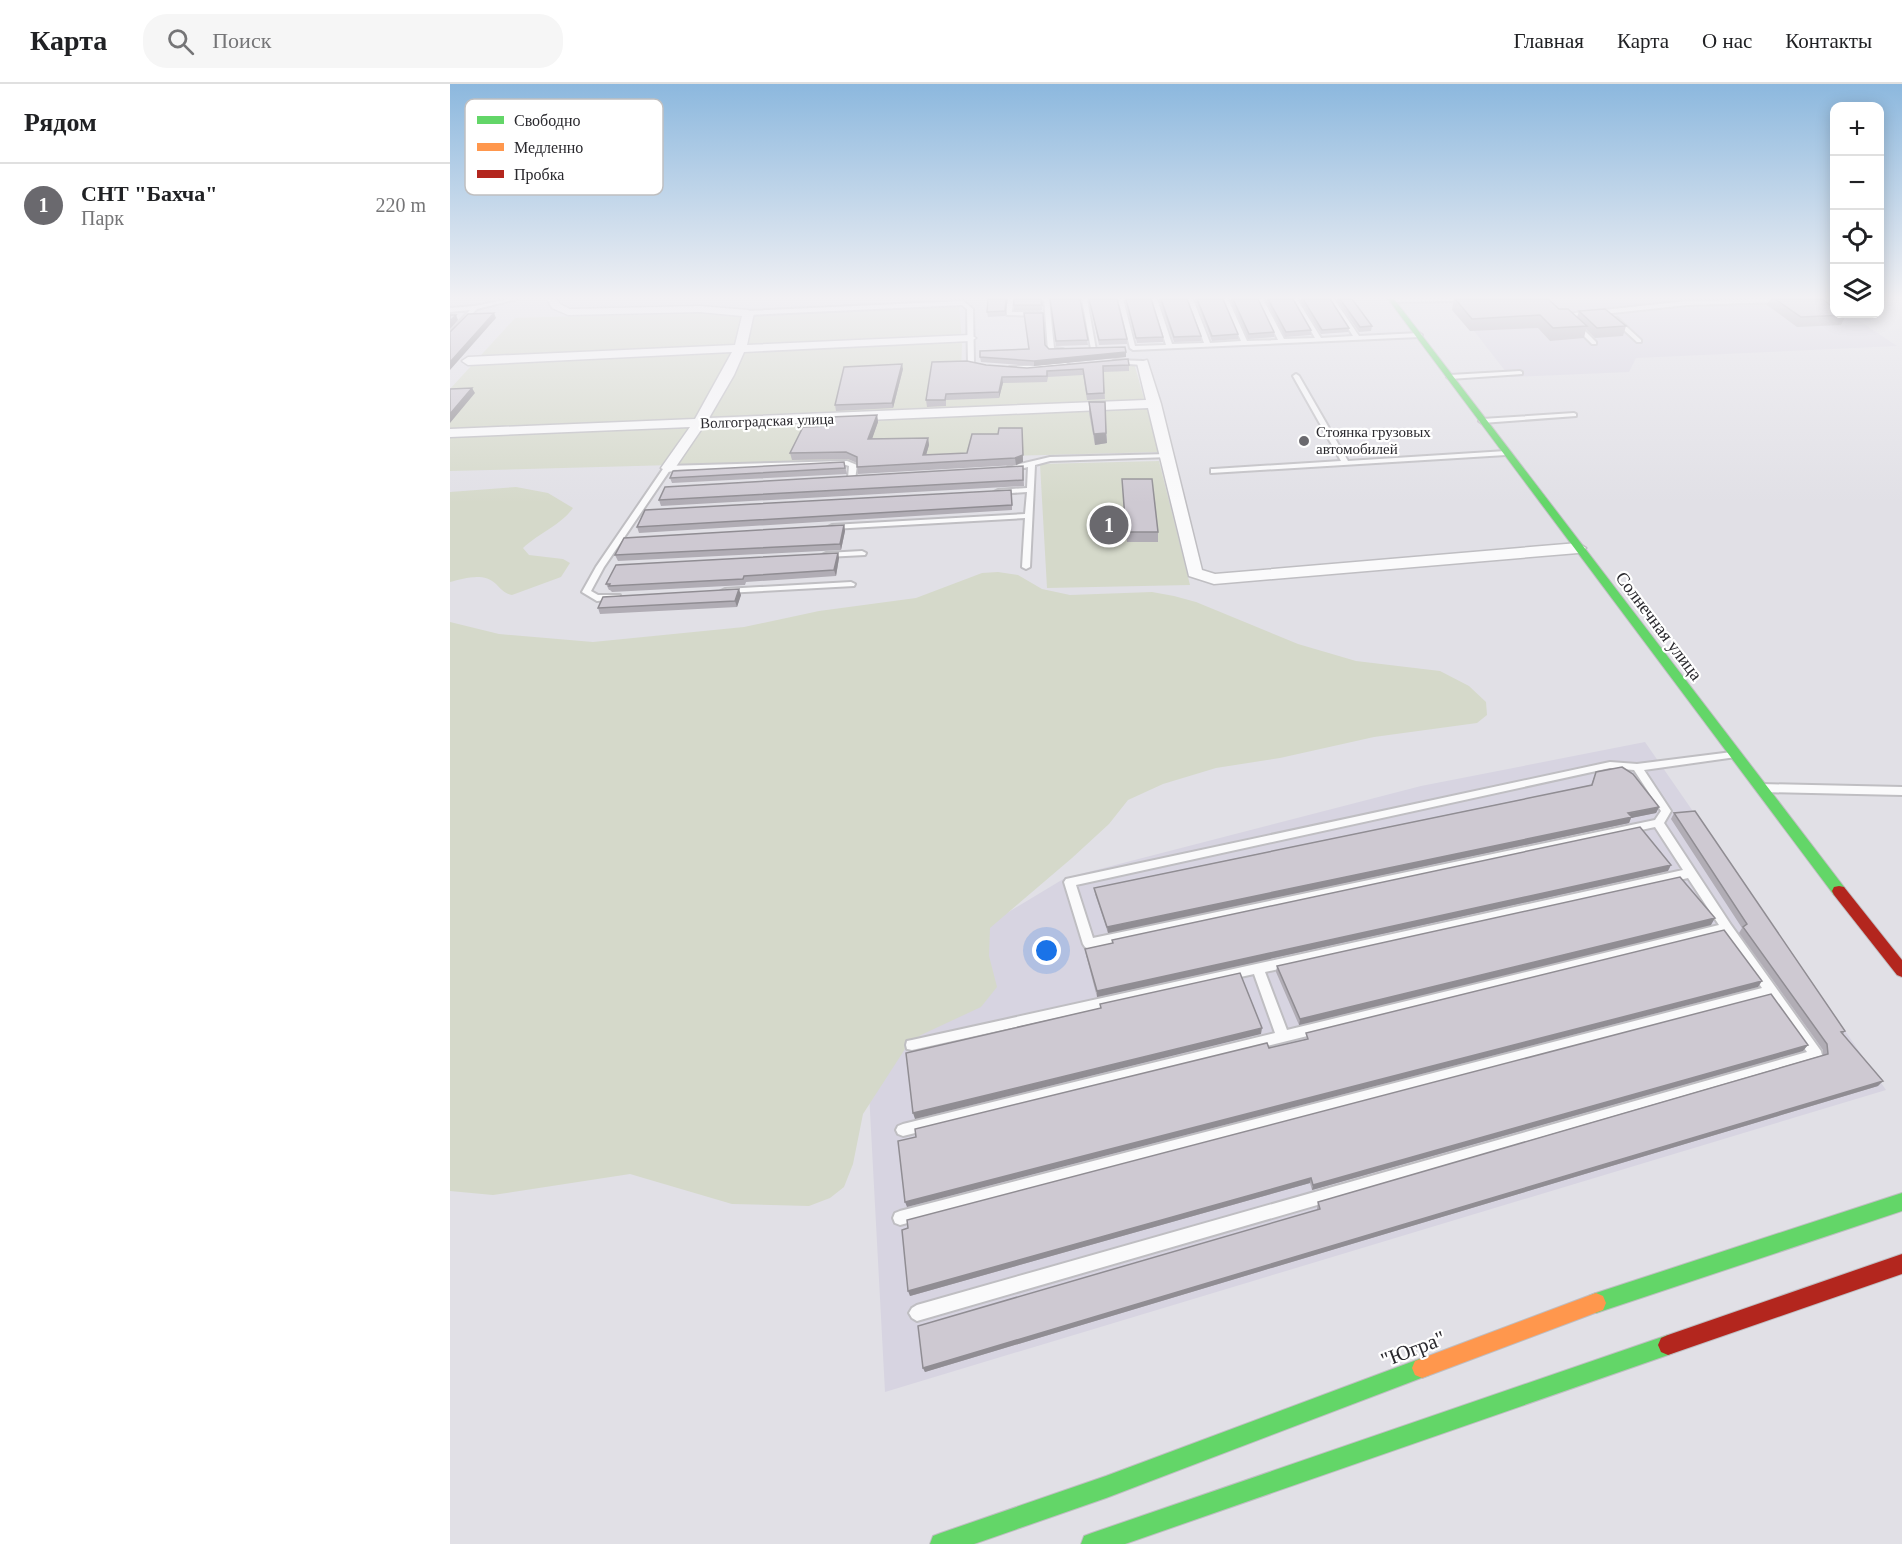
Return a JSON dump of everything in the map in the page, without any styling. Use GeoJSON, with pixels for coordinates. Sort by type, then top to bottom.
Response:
{"type":"FeatureCollection","features":[{"type":"Feature","properties":{"kind":"main road","name":"Солнечная улица"},"geometry":{"type":"LineString","coordinates":[[1443,367],[1759,788],[1902,971]]}},
{"type":"Feature","properties":{"kind":"main road","name":"\"Югра\""},"geometry":{"type":"LineString","coordinates":[[941,1544],[1106,1487],[1573,1311],[1902,1202]]}},
{"type":"Feature","properties":{"kind":"main road"},"geometry":{"type":"LineString","coordinates":[[1092,1544],[1902,1264]]}},
{"type":"Feature","properties":{"kind":"street"},"geometry":{"type":"LineString","coordinates":[[668,468],[698,424],[730,367]]}},
{"type":"Feature","properties":{"kind":"street"},"geometry":{"type":"LineString","coordinates":[[1144,367],[1168,456],[1195,573],[1214,579],[1578,548]]}},
{"type":"Feature","properties":{"kind":"street","name":"Волгоградская улица"},"geometry":{"type":"LineString","coordinates":[[450,433],[1155,404]]}},
{"type":"Feature","properties":{"kind":"lane"},"geometry":{"type":"LineString","coordinates":[[980,367],[986,369]]}},
{"type":"Feature","properties":{"kind":"lane"},"geometry":{"type":"LineString","coordinates":[[999,370],[1040,367]]}},
{"type":"Feature","properties":{"kind":"lane"},"geometry":{"type":"LineString","coordinates":[[1450,377],[1520,373]]}},
{"type":"Feature","properties":{"kind":"lane"},"geometry":{"type":"LineString","coordinates":[[1296,376],[1346,463]]}},
{"type":"Feature","properties":{"kind":"lane"},"geometry":{"type":"LineString","coordinates":[[1482,420],[1574,415]]}},
{"type":"Feature","properties":{"kind":"lane"},"geometry":{"type":"LineString","coordinates":[[1214,471],[1506,453]]}},
{"type":"Feature","properties":{"kind":"lane"},"geometry":{"type":"LineString","coordinates":[[1005,469],[1050,459],[1168,456]]}},
{"type":"Feature","properties":{"kind":"lane"},"geometry":{"type":"LineString","coordinates":[[632,596],[597,598],[586,592],[618,539],[668,468],[847,463],[853,465],[852,478]]}},
{"type":"Feature","properties":{"kind":"lane"},"geometry":{"type":"LineString","coordinates":[[1026,567],[1032,463]]}},
{"type":"Feature","properties":{"kind":"lane"},"geometry":{"type":"LineString","coordinates":[[840,478],[864,477]]}},
{"type":"Feature","properties":{"kind":"lane"},"geometry":{"type":"LineString","coordinates":[[652,489],[664,488]]}},
{"type":"Feature","properties":{"kind":"lane"},"geometry":{"type":"LineString","coordinates":[[983,493],[1031,490]]}},
{"type":"Feature","properties":{"kind":"lane"},"geometry":{"type":"LineString","coordinates":[[636,512],[648,511]]}},
{"type":"Feature","properties":{"kind":"lane"},"geometry":{"type":"LineString","coordinates":[[818,528],[1029,516]]}},
{"type":"Feature","properties":{"kind":"lane"},"geometry":{"type":"LineString","coordinates":[[618,539],[630,538]]}},
{"type":"Feature","properties":{"kind":"lane"},"geometry":{"type":"LineString","coordinates":[[814,556],[862,554]]}},
{"type":"Feature","properties":{"kind":"lane"},"geometry":{"type":"LineString","coordinates":[[600,567],[612,566]]}},
{"type":"Feature","properties":{"kind":"lane"},"geometry":{"type":"LineString","coordinates":[[712,592],[851,584]]}},
{"type":"Feature","properties":{"kind":"lane"},"geometry":{"type":"LineString","coordinates":[[1637,767],[1666,811],[1658,823],[1089,944],[1070,882],[1610,765],[1637,767],[1734,754]]}},
{"type":"Feature","properties":{"kind":"lane"},"geometry":{"type":"LineString","coordinates":[[1759,788],[1902,791]]}},
{"type":"Feature","properties":{"kind":"lane"},"geometry":{"type":"LineString","coordinates":[[917,1313],[1816,1055],[1770,991],[1658,823]]}},
{"type":"Feature","properties":{"kind":"lane"},"geometry":{"type":"LineString","coordinates":[[912,1045],[1690,873]]}},
{"type":"Feature","properties":{"kind":"lane"},"geometry":{"type":"LineString","coordinates":[[903,1130],[1727,927]]}},
{"type":"Feature","properties":{"kind":"lane"},"geometry":{"type":"LineString","coordinates":[[1258,969],[1283,1037]]}},
{"type":"Feature","properties":{"kind":"lane"},"geometry":{"type":"LineString","coordinates":[[900,1218],[1770,991]]}},
{"type":"Feature","properties":{"kind":"shaded area"},"geometry":{"type":"Polygon","coordinates":[[[470,367],[961,367],[961,374],[1069,367],[1135,367],[1159,452],[450,471],[450,389],[470,367]]]}},
{"type":"Feature","properties":{"kind":"shaded area"},"geometry":{"type":"Polygon","coordinates":[[[1502,367],[1631,367],[1629,372],[1510,377],[1502,367]]]}},
{"type":"Feature","properties":{"kind":"shaded area"},"geometry":{"type":"Polygon","coordinates":[[[1159,461],[1190,585],[1047,588],[1040,464],[1159,461]]]}},
{"type":"Feature","properties":{"kind":"shaded area"},"geometry":{"type":"Polygon","coordinates":[[[516,487],[548,493],[573,508],[523,548],[529,555],[563,559],[570,563],[561,577],[512,595],[486,578],[474,577],[450,582],[450,492],[516,487]]]}},
{"type":"Feature","properties":{"kind":"shaded area"},"geometry":{"type":"Polygon","coordinates":[[[998,572],[1018,575],[1042,589],[1070,595],[1152,592],[1174,596],[1196,602],[1298,644],[1356,661],[1440,671],[1469,686],[1486,702],[1487,715],[1477,723],[1374,737],[1280,758],[1216,768],[1163,784],[1128,800],[1109,824],[990,928],[989,956],[997,987],[981,1007],[921,1035],[905,1049],[863,1114],[853,1164],[844,1187],[830,1198],[809,1206],[732,1204],[630,1174],[493,1195],[450,1191],[450,622],[499,634],[593,642],[744,627],[819,611],[916,598],[982,573],[998,572]]]}},
{"type":"Feature","properties":{"kind":"shaded area"},"geometry":{"type":"Polygon","coordinates":[[[1645,742],[1886,1090],[885,1392],[864,999],[1065,878],[1421,786],[1645,742]]]}},
{"type":"Feature","properties":{"kind":"building"},"geometry":{"type":"Polygon","coordinates":[[[844,367],[901,367],[892,403],[835,405],[844,367]]]}},
{"type":"Feature","properties":{"kind":"building"},"geometry":{"type":"Polygon","coordinates":[[[931,367],[1103,367],[1104,393],[1087,394],[1083,369],[1047,371],[1047,376],[1002,377],[999,392],[946,394],[945,400],[926,400],[931,367]]]}},
{"type":"Feature","properties":{"kind":"building"},"geometry":{"type":"Polygon","coordinates":[[[472,388],[450,414],[450,389],[472,388]]]}},
{"type":"Feature","properties":{"kind":"building"},"geometry":{"type":"Polygon","coordinates":[[[1089,402],[1105,402],[1106,433],[1094,434],[1089,402]]]}},
{"type":"Feature","properties":{"kind":"building"},"geometry":{"type":"Polygon","coordinates":[[[877,415],[868,439],[928,438],[923,455],[967,453],[972,434],[998,434],[999,428],[1022,428],[1023,455],[1015,458],[857,467],[857,457],[846,452],[790,453],[803,427],[829,426],[831,417],[877,415]]]}},
{"type":"Feature","properties":{"kind":"building"},"geometry":{"type":"Polygon","coordinates":[[[844,462],[845,468],[670,478],[673,471],[844,462]]]}},
{"type":"Feature","properties":{"kind":"building"},"geometry":{"type":"Polygon","coordinates":[[[1023,466],[1023,480],[659,500],[665,487],[1023,466]]]}},
{"type":"Feature","properties":{"kind":"building"},"geometry":{"type":"Polygon","coordinates":[[[1122,479],[1152,479],[1158,532],[1126,532],[1122,479]]]}},
{"type":"Feature","properties":{"kind":"building"},"geometry":{"type":"Polygon","coordinates":[[[1011,490],[1012,505],[637,527],[645,510],[1011,490]]]}},
{"type":"Feature","properties":{"kind":"building"},"geometry":{"type":"Polygon","coordinates":[[[844,525],[840,544],[615,555],[624,538],[844,525]]]}},
{"type":"Feature","properties":{"kind":"building"},"geometry":{"type":"Polygon","coordinates":[[[838,553],[834,570],[744,576],[743,579],[609,586],[610,584],[606,584],[616,565],[838,553]]]}},
{"type":"Feature","properties":{"kind":"building"},"geometry":{"type":"Polygon","coordinates":[[[739,589],[735,601],[598,608],[603,597],[739,589]]]}},
{"type":"Feature","properties":{"kind":"building"},"geometry":{"type":"Polygon","coordinates":[[[1622,767],[1633,774],[1659,807],[1628,813],[1632,817],[1107,927],[1094,888],[1592,785],[1596,772],[1622,767]]]}},
{"type":"Feature","properties":{"kind":"building"},"geometry":{"type":"Polygon","coordinates":[[[1695,811],[1845,1031],[1841,1032],[1883,1081],[923,1368],[918,1326],[1320,1209],[1318,1202],[1828,1054],[1827,1044],[1743,927],[1747,924],[1674,813],[1695,811]]]}},
{"type":"Feature","properties":{"kind":"building"},"geometry":{"type":"Polygon","coordinates":[[[1640,827],[1671,865],[1097,991],[1085,949],[1113,943],[1112,940],[1640,827]]]}},
{"type":"Feature","properties":{"kind":"building"},"geometry":{"type":"Polygon","coordinates":[[[1680,877],[1715,918],[1300,1019],[1277,966],[1680,877]]]}},
{"type":"Feature","properties":{"kind":"building"},"geometry":{"type":"Polygon","coordinates":[[[1724,930],[1762,981],[905,1202],[898,1141],[916,1137],[915,1129],[1267,1043],[1269,1048],[1308,1039],[1306,1033],[1724,930]]]}},
{"type":"Feature","properties":{"kind":"building"},"geometry":{"type":"Polygon","coordinates":[[[1240,973],[1262,1028],[913,1113],[906,1053],[1101,1008],[1100,1004],[1240,973]]]}},
{"type":"Feature","properties":{"kind":"building"},"geometry":{"type":"Polygon","coordinates":[[[1771,994],[1808,1045],[1313,1185],[1311,1178],[908,1291],[902,1230],[908,1228],[907,1220],[1771,994]]]}},
{"type":"Feature","properties":{"kind":"traffic: fast"},"geometry":{"type":"LineString","coordinates":[[1443,367],[1839,891]]}},
{"type":"Feature","properties":{"kind":"traffic: fast"},"geometry":{"type":"LineString","coordinates":[[1596,1303],[1902,1202]]}},
{"type":"Feature","properties":{"kind":"traffic: fast"},"geometry":{"type":"LineString","coordinates":[[1092,1544],[1668,1345]]}},
{"type":"Feature","properties":{"kind":"traffic: fast"},"geometry":{"type":"LineString","coordinates":[[941,1544],[1106,1487],[1422,1368]]}},
{"type":"Feature","properties":{"kind":"traffic: slow"},"geometry":{"type":"LineString","coordinates":[[1422,1368],[1596,1303]]}},
{"type":"Feature","properties":{"kind":"traffic: jam"},"geometry":{"type":"LineString","coordinates":[[1839,891],[1902,971]]}},
{"type":"Feature","properties":{"kind":"traffic: jam"},"geometry":{"type":"LineString","coordinates":[[1668,1345],[1902,1264]]}},
{"type":"Feature","properties":{"kind":"place","name":"Стоянка грузовых автомобилей"},"geometry":{"type":"Point","coordinates":[1304,441]}},
{"type":"Feature","properties":{"kind":"place","name":"СНТ \"Бахча\""},"geometry":{"type":"Point","coordinates":[1109,525]}}]}
